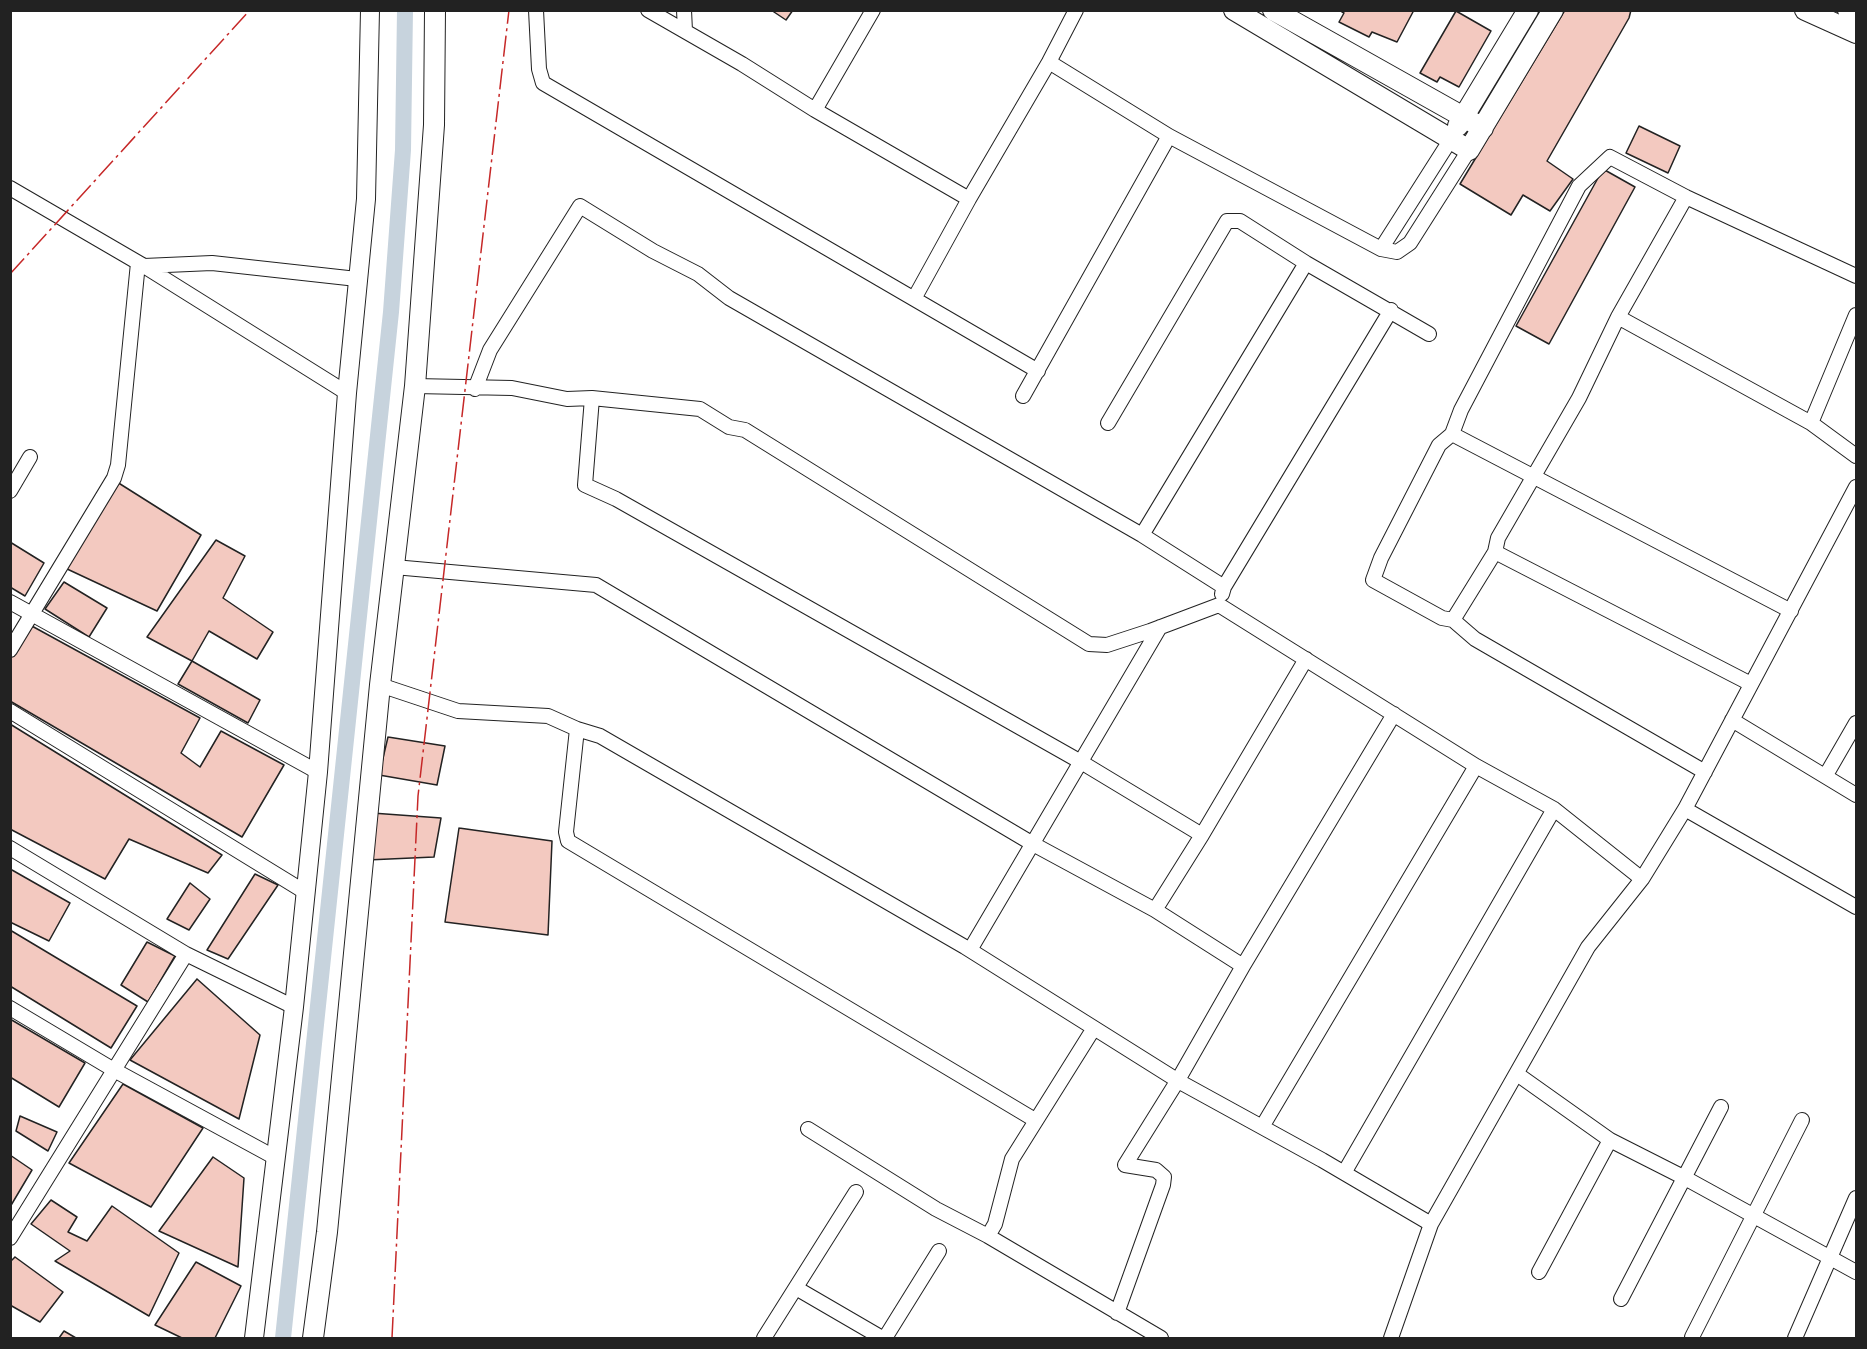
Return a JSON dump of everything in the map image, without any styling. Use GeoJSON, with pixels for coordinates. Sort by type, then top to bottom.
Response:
{"type":"FeatureCollection","features":[{"type":"Feature","properties":{"kind":"main road"},"geometry":{"type":"LineString","coordinates":[[313,1338],[327,1232],[380,686],[415,386],[434,125],[435,10]]}},
{"type":"Feature","properties":{"kind":"main road"},"geometry":{"type":"LineString","coordinates":[[1273,10],[1483,128]]}},
{"type":"Feature","properties":{"kind":"main road"},"geometry":{"type":"LineString","coordinates":[[1451,139],[1528,10]]}},
{"type":"Feature","properties":{"kind":"main road"},"geometry":{"type":"LineString","coordinates":[[1241,12],[1470,150],[1553,10]]}},
{"type":"Feature","properties":{"kind":"main road"},"geometry":{"type":"LineString","coordinates":[[1806,10],[1857,33]]}},
{"type":"Feature","properties":{"kind":"main road"},"geometry":{"type":"LineString","coordinates":[[1848,10],[1856,14]]}},
{"type":"Feature","properties":{"kind":"street"},"geometry":{"type":"LineString","coordinates":[[254,1338],[294,1008],[318,772],[347,393],[366,199],[370,10]]}},
{"type":"Feature","properties":{"kind":"street"},"geometry":{"type":"LineString","coordinates":[[536,10],[539,69],[543,83],[1038,370]]}},
{"type":"Feature","properties":{"kind":"street"},"geometry":{"type":"LineString","coordinates":[[648,10],[815,110],[969,198]]}},
{"type":"Feature","properties":{"kind":"street"},"geometry":{"type":"LineString","coordinates":[[684,10],[685,31]]}},
{"type":"Feature","properties":{"kind":"street"},"geometry":{"type":"LineString","coordinates":[[815,110],[873,10]]}},
{"type":"Feature","properties":{"kind":"street"},"geometry":{"type":"LineString","coordinates":[[915,297],[969,198],[1049,62],[1076,10]]}},
{"type":"Feature","properties":{"kind":"street"},"geometry":{"type":"LineString","coordinates":[[1049,62],[1169,136],[1381,249],[1397,252],[1410,243],[1470,150]]}},
{"type":"Feature","properties":{"kind":"street"},"geometry":{"type":"LineString","coordinates":[[1023,396],[1169,136]]}},
{"type":"Feature","properties":{"kind":"street"},"geometry":{"type":"LineString","coordinates":[[1381,249],[1451,139]]}},
{"type":"Feature","properties":{"kind":"street"},"geometry":{"type":"LineString","coordinates":[[1705,772],[1475,639],[1453,620],[1442,618],[1373,580],[1381,558],[1439,445],[1452,434],[1461,410],[1579,186],[1610,157],[1686,197],[1857,276]]}},
{"type":"Feature","properties":{"kind":"street"},"geometry":{"type":"LineString","coordinates":[[10,188],[141,265],[347,393]]}},
{"type":"Feature","properties":{"kind":"street"},"geometry":{"type":"LineString","coordinates":[[1453,620],[1496,552],[1498,538],[1579,398],[1618,317],[1686,197]]}},
{"type":"Feature","properties":{"kind":"street"},"geometry":{"type":"LineString","coordinates":[[475,389],[490,350],[580,206],[653,251],[698,274],[729,298],[1142,535],[1224,587]]}},
{"type":"Feature","properties":{"kind":"street"},"geometry":{"type":"LineString","coordinates":[[1108,423],[1227,221],[1240,221],[1306,263],[1429,334]]}},
{"type":"Feature","properties":{"kind":"street"},"geometry":{"type":"LineString","coordinates":[[141,265],[212,263],[357,279]]}},
{"type":"Feature","properties":{"kind":"street"},"geometry":{"type":"LineString","coordinates":[[1142,535],[1306,263]]}},
{"type":"Feature","properties":{"kind":"street"},"geometry":{"type":"LineString","coordinates":[[10,650],[114,478],[118,465],[141,265]]}},
{"type":"Feature","properties":{"kind":"street"},"geometry":{"type":"LineString","coordinates":[[1219,605],[1224,587],[1391,310]]}},
{"type":"Feature","properties":{"kind":"street"},"geometry":{"type":"LineString","coordinates":[[1811,423],[1857,315]]}},
{"type":"Feature","properties":{"kind":"street"},"geometry":{"type":"LineString","coordinates":[[1618,317],[1811,423],[1857,456]]}},
{"type":"Feature","properties":{"kind":"street"},"geometry":{"type":"LineString","coordinates":[[415,386],[512,388],[567,399],[592,398],[700,409],[729,427],[746,430],[1089,644],[1107,645],[1219,605]]}},
{"type":"Feature","properties":{"kind":"street"},"geometry":{"type":"LineString","coordinates":[[592,398],[585,484],[616,499],[1081,762],[1202,835]]}},
{"type":"Feature","properties":{"kind":"street"},"geometry":{"type":"LineString","coordinates":[[1452,434],[1791,611]]}},
{"type":"Feature","properties":{"kind":"street"},"geometry":{"type":"LineString","coordinates":[[10,491],[30,457]]}},
{"type":"Feature","properties":{"kind":"street"},"geometry":{"type":"LineString","coordinates":[[1391,1338],[1431,1224],[1588,947],[1642,879],[1685,808],[1857,487]]}},
{"type":"Feature","properties":{"kind":"street"},"geometry":{"type":"LineString","coordinates":[[1496,552],[1751,684]]}},
{"type":"Feature","properties":{"kind":"street"},"geometry":{"type":"LineString","coordinates":[[394,567],[596,585],[1033,844],[1155,910],[1243,966]]}},
{"type":"Feature","properties":{"kind":"street"},"geometry":{"type":"LineString","coordinates":[[10,602],[318,772]]}},
{"type":"Feature","properties":{"kind":"street"},"geometry":{"type":"LineString","coordinates":[[1219,605],[1476,766],[1554,809],[1642,879]]}},
{"type":"Feature","properties":{"kind":"street"},"geometry":{"type":"LineString","coordinates":[[969,950],[1160,627]]}},
{"type":"Feature","properties":{"kind":"street"},"geometry":{"type":"LineString","coordinates":[[1155,910],[1202,835],[1305,659]]}},
{"type":"Feature","properties":{"kind":"street"},"geometry":{"type":"LineString","coordinates":[[380,686],[458,711],[548,716],[600,736],[969,950],[1178,1080],[1431,1224]]}},
{"type":"Feature","properties":{"kind":"street"},"geometry":{"type":"LineString","coordinates":[[10,711],[305,892]]}},
{"type":"Feature","properties":{"kind":"street"},"geometry":{"type":"LineString","coordinates":[[1117,1313],[1164,1177],[1156,1170],[1125,1165],[1178,1080],[1243,966],[1394,714]]}},
{"type":"Feature","properties":{"kind":"street"},"geometry":{"type":"LineString","coordinates":[[1732,720],[1857,795]]}},
{"type":"Feature","properties":{"kind":"street"},"geometry":{"type":"LineString","coordinates":[[1826,775],[1857,723]]}},
{"type":"Feature","properties":{"kind":"street"},"geometry":{"type":"LineString","coordinates":[[577,729],[566,832],[568,841],[1035,1120]]}},
{"type":"Feature","properties":{"kind":"street"},"geometry":{"type":"LineString","coordinates":[[1262,1127],[1476,766]]}},
{"type":"Feature","properties":{"kind":"street"},"geometry":{"type":"LineString","coordinates":[[1685,808],[1857,907]]}},
{"type":"Feature","properties":{"kind":"street"},"geometry":{"type":"LineString","coordinates":[[1344,1173],[1554,809]]}},
{"type":"Feature","properties":{"kind":"street"},"geometry":{"type":"LineString","coordinates":[[10,848],[186,954],[294,1008]]}},
{"type":"Feature","properties":{"kind":"street"},"geometry":{"type":"LineString","coordinates":[[10,1238],[186,954]]}},
{"type":"Feature","properties":{"kind":"street"},"geometry":{"type":"LineString","coordinates":[[10,1008],[114,1070],[276,1158]]}},
{"type":"Feature","properties":{"kind":"street"},"geometry":{"type":"LineString","coordinates":[[988,1236],[995,1224],[1012,1159],[1094,1028]]}},
{"type":"Feature","properties":{"kind":"street"},"geometry":{"type":"LineString","coordinates":[[1517,1074],[1610,1140],[1685,1178],[1857,1272]]}},
{"type":"Feature","properties":{"kind":"street"},"geometry":{"type":"LineString","coordinates":[[1621,1299],[1721,1107]]}},
{"type":"Feature","properties":{"kind":"street"},"geometry":{"type":"LineString","coordinates":[[1692,1337],[1802,1120]]}},
{"type":"Feature","properties":{"kind":"street"},"geometry":{"type":"LineString","coordinates":[[808,1129],[936,1209],[988,1236],[1161,1338]]}},
{"type":"Feature","properties":{"kind":"street"},"geometry":{"type":"LineString","coordinates":[[1539,1272],[1610,1140]]}},
{"type":"Feature","properties":{"kind":"street"},"geometry":{"type":"LineString","coordinates":[[764,1338],[856,1192]]}},
{"type":"Feature","properties":{"kind":"street"},"geometry":{"type":"LineString","coordinates":[[1795,1338],[1857,1198]]}},
{"type":"Feature","properties":{"kind":"street"},"geometry":{"type":"LineString","coordinates":[[796,1288],[883,1338],[939,1251]]}},
{"type":"Feature","properties":{"kind":"building"},"geometry":{"type":"Polygon","coordinates":[[[771,10],[793,10],[786,20],[771,10]]]}},
{"type":"Feature","properties":{"kind":"building"},"geometry":{"type":"Polygon","coordinates":[[[1339,10],[1414,10],[1397,42],[1372,32],[1369,37],[1339,22],[1344,13],[1339,10]]]}},
{"type":"Feature","properties":{"kind":"building"},"geometry":{"type":"Polygon","coordinates":[[[1565,10],[1631,10],[1629,18],[1547,161],[1573,179],[1550,211],[1523,195],[1511,215],[1460,184],[1565,10]]]}},
{"type":"Feature","properties":{"kind":"building"},"geometry":{"type":"Polygon","coordinates":[[[1456,11],[1491,31],[1459,87],[1440,77],[1437,82],[1420,73],[1456,11]]]}},
{"type":"Feature","properties":{"kind":"building"},"geometry":{"type":"Polygon","coordinates":[[[1639,126],[1680,146],[1668,173],[1626,153],[1639,126]]]}},
{"type":"Feature","properties":{"kind":"building"},"geometry":{"type":"Polygon","coordinates":[[[1603,169],[1635,187],[1549,344],[1516,326],[1603,169]]]}},
{"type":"Feature","properties":{"kind":"building"},"geometry":{"type":"Polygon","coordinates":[[[117,482],[201,535],[157,611],[65,568],[117,482]]]}},
{"type":"Feature","properties":{"kind":"building"},"geometry":{"type":"Polygon","coordinates":[[[216,540],[245,556],[223,598],[273,632],[257,659],[209,631],[192,661],[147,637],[216,540]]]}},
{"type":"Feature","properties":{"kind":"building"},"geometry":{"type":"Polygon","coordinates":[[[10,542],[44,563],[25,596],[10,587],[10,542]]]}},
{"type":"Feature","properties":{"kind":"building"},"geometry":{"type":"Polygon","coordinates":[[[64,582],[107,608],[89,637],[45,609],[64,582]]]}},
{"type":"Feature","properties":{"kind":"building"},"geometry":{"type":"Polygon","coordinates":[[[30,625],[200,718],[181,753],[200,767],[221,731],[284,765],[242,837],[10,701],[10,658],[30,625]]]}},
{"type":"Feature","properties":{"kind":"building"},"geometry":{"type":"Polygon","coordinates":[[[192,661],[260,700],[248,723],[178,684],[192,661]]]}},
{"type":"Feature","properties":{"kind":"building"},"geometry":{"type":"Polygon","coordinates":[[[10,724],[222,855],[208,873],[129,839],[105,879],[10,829],[10,724]]]}},
{"type":"Feature","properties":{"kind":"building"},"geometry":{"type":"Polygon","coordinates":[[[388,737],[445,746],[437,785],[379,775],[388,737]]]}},
{"type":"Feature","properties":{"kind":"building"},"geometry":{"type":"Polygon","coordinates":[[[372,813],[441,818],[434,857],[367,860],[372,813]]]}},
{"type":"Feature","properties":{"kind":"building"},"geometry":{"type":"Polygon","coordinates":[[[459,828],[552,841],[548,935],[445,922],[459,828]]]}},
{"type":"Feature","properties":{"kind":"building"},"geometry":{"type":"Polygon","coordinates":[[[12,870],[70,903],[49,941],[10,922],[10,872],[12,870]]]}},
{"type":"Feature","properties":{"kind":"building"},"geometry":{"type":"Polygon","coordinates":[[[255,874],[278,885],[228,959],[207,950],[255,874]]]}},
{"type":"Feature","properties":{"kind":"building"},"geometry":{"type":"Polygon","coordinates":[[[190,883],[210,899],[189,930],[167,919],[190,883]]]}},
{"type":"Feature","properties":{"kind":"building"},"geometry":{"type":"Polygon","coordinates":[[[10,930],[137,1006],[111,1048],[10,986],[10,930]]]}},
{"type":"Feature","properties":{"kind":"building"},"geometry":{"type":"Polygon","coordinates":[[[147,942],[175,956],[148,1002],[121,985],[147,942]]]}},
{"type":"Feature","properties":{"kind":"building"},"geometry":{"type":"Polygon","coordinates":[[[197,979],[260,1035],[239,1119],[130,1060],[197,979]]]}},
{"type":"Feature","properties":{"kind":"building"},"geometry":{"type":"Polygon","coordinates":[[[10,1019],[85,1063],[59,1107],[10,1077],[10,1019]]]}},
{"type":"Feature","properties":{"kind":"building"},"geometry":{"type":"Polygon","coordinates":[[[123,1084],[203,1128],[151,1207],[69,1163],[123,1084]]]}},
{"type":"Feature","properties":{"kind":"building"},"geometry":{"type":"Polygon","coordinates":[[[20,1116],[57,1132],[48,1151],[16,1131],[20,1116]]]}},
{"type":"Feature","properties":{"kind":"building"},"geometry":{"type":"Polygon","coordinates":[[[10,1155],[32,1170],[10,1207],[10,1155]]]}},
{"type":"Feature","properties":{"kind":"building"},"geometry":{"type":"Polygon","coordinates":[[[213,1157],[244,1178],[238,1267],[159,1231],[213,1157]]]}},
{"type":"Feature","properties":{"kind":"building"},"geometry":{"type":"Polygon","coordinates":[[[51,1200],[77,1217],[68,1232],[87,1241],[112,1206],[179,1253],[149,1316],[55,1261],[70,1251],[31,1224],[51,1200]]]}},
{"type":"Feature","properties":{"kind":"building"},"geometry":{"type":"Polygon","coordinates":[[[15,1257],[63,1292],[40,1322],[10,1305],[10,1262],[15,1257]]]}},
{"type":"Feature","properties":{"kind":"building"},"geometry":{"type":"Polygon","coordinates":[[[196,1262],[241,1286],[215,1338],[182,1338],[155,1325],[196,1262]]]}},
{"type":"Feature","properties":{"kind":"building"},"geometry":{"type":"Polygon","coordinates":[[[64,1331],[76,1338],[59,1338],[64,1331]]]}},
{"type":"Feature","properties":{"kind":"waterway"},"geometry":{"type":"LineString","coordinates":[[283,1338],[391,312],[403,150],[405,10]]}},
{"type":"Feature","properties":{"kind":"power"},"geometry":{"type":"LineString","coordinates":[[10,274],[250,10]]}},
{"type":"Feature","properties":{"kind":"power"},"geometry":{"type":"LineString","coordinates":[[392,1338],[418,796],[509,10]]}}]}
